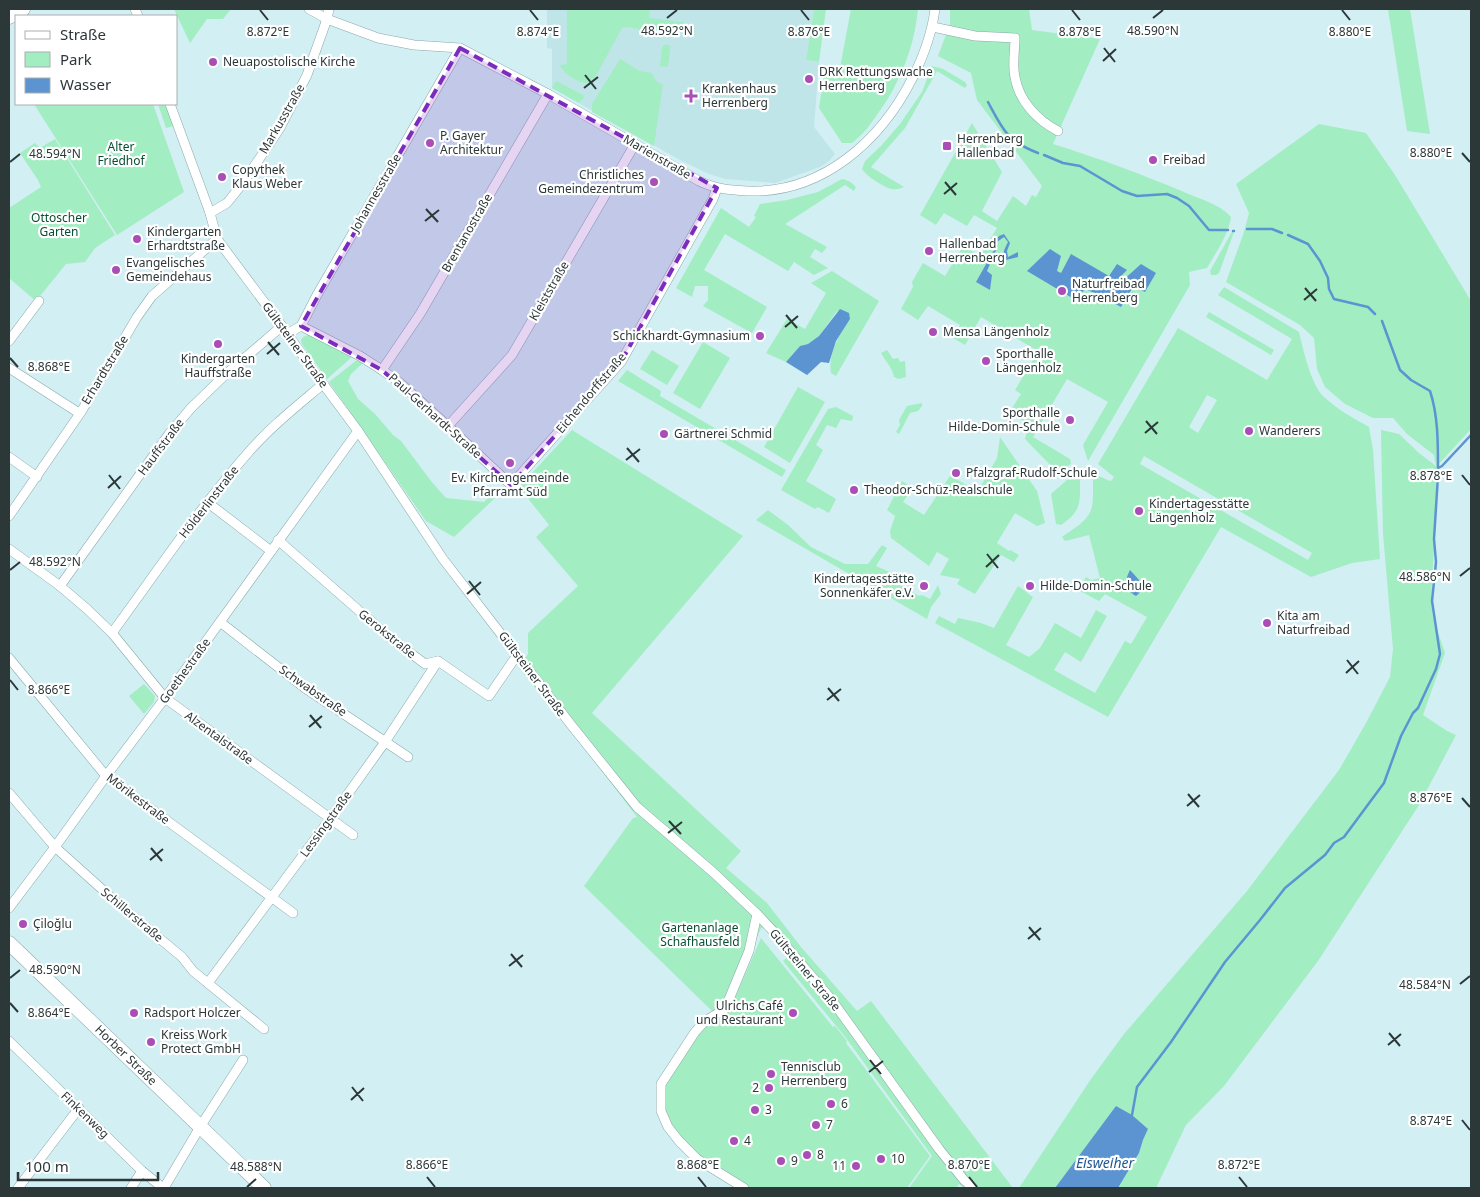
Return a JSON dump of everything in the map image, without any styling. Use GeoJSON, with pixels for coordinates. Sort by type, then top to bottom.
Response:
{"type":"FeatureCollection","features":[{"type":"Feature","properties":{"kind":"main road"},"geometry":{"type":"LineString","coordinates":[[9,17],[23,9]]}},
{"type":"Feature","properties":{"kind":"main road","name":"Horber Straße"},"geometry":{"type":"LineString","coordinates":[[9,942],[264,1188]]}},
{"type":"Feature","properties":{"kind":"street","name":"Marienstraße"},"geometry":{"type":"LineString","coordinates":[[309,9],[378,38],[414,45],[460,48],[548,94],[699,182],[717,188],[758,191],[783,188],[808,181],[825,173],[864,145],[894,110],[908,86],[922,58],[933,26],[935,9]]}},
{"type":"Feature","properties":{"kind":"street","name":"Markusstraße"},"geometry":{"type":"LineString","coordinates":[[210,213],[227,203],[243,183],[280,128],[307,75],[329,9]]}},
{"type":"Feature","properties":{"kind":"street"},"geometry":{"type":"LineString","coordinates":[[933,26],[975,36],[1016,38],[1014,77],[1021,95],[1037,117],[1058,131]]}},
{"type":"Feature","properties":{"kind":"street","name":"Johannesstraße"},"geometry":{"type":"LineString","coordinates":[[301,326],[316,295],[460,48]]}},
{"type":"Feature","properties":{"kind":"street","name":"Brentanostraße"},"geometry":{"type":"LineString","coordinates":[[382,370],[420,314],[548,94]]}},
{"type":"Feature","properties":{"kind":"street","name":"Gültsteiner Straße"},"geometry":{"type":"LineString","coordinates":[[170,105],[210,213],[217,239],[358,432],[443,559],[637,807],[714,873],[757,914],[831,999],[939,1149],[964,1180],[973,1188]]}},
{"type":"Feature","properties":{"kind":"street","name":"Kleiststraße"},"geometry":{"type":"LineString","coordinates":[[448,426],[512,355],[636,144]]}},
{"type":"Feature","properties":{"kind":"street","name":"Eichendorffstraße"},"geometry":{"type":"LineString","coordinates":[[511,485],[621,362],[713,199],[717,188]]}},
{"type":"Feature","properties":{"kind":"street","name":"Erhardtstraße"},"geometry":{"type":"LineString","coordinates":[[9,516],[79,413],[137,317],[152,296],[217,239]]}},
{"type":"Feature","properties":{"kind":"street"},"geometry":{"type":"LineString","coordinates":[[9,341],[39,301]]}},
{"type":"Feature","properties":{"kind":"street"},"geometry":{"type":"LineString","coordinates":[[285,330],[301,326]]}},
{"type":"Feature","properties":{"kind":"street","name":"Paul-Gerhardt-Straße"},"geometry":{"type":"LineString","coordinates":[[301,326],[360,356],[399,382],[511,485]]}},
{"type":"Feature","properties":{"kind":"street","name":"Hauffstraße"},"geometry":{"type":"LineString","coordinates":[[60,586],[169,434],[191,408],[225,375],[285,330]]}},
{"type":"Feature","properties":{"kind":"street"},"geometry":{"type":"LineString","coordinates":[[9,368],[79,413]]}},
{"type":"Feature","properties":{"kind":"street","name":"Hölderlinstraße"},"geometry":{"type":"LineString","coordinates":[[112,633],[207,502],[248,453],[284,417],[323,384]]}},
{"type":"Feature","properties":{"kind":"street","name":"Goethestraße"},"geometry":{"type":"LineString","coordinates":[[9,908],[165,698],[358,432]]}},
{"type":"Feature","properties":{"kind":"street"},"geometry":{"type":"LineString","coordinates":[[9,457],[37,477]]}},
{"type":"Feature","properties":{"kind":"street"},"geometry":{"type":"LineString","coordinates":[[207,502],[271,551]]}},
{"type":"Feature","properties":{"kind":"street","name":"Gerokstraße"},"geometry":{"type":"LineString","coordinates":[[278,540],[381,630],[425,664],[438,661],[489,696],[517,655]]}},
{"type":"Feature","properties":{"kind":"street","name":"Alzentalstraße"},"geometry":{"type":"LineString","coordinates":[[9,549],[87,608],[112,633],[165,698],[353,835]]}},
{"type":"Feature","properties":{"kind":"street","name":"Schwabstraße"},"geometry":{"type":"LineString","coordinates":[[220,622],[305,688],[408,757]]}},
{"type":"Feature","properties":{"kind":"street","name":"Mörikestraße"},"geometry":{"type":"LineString","coordinates":[[9,658],[106,776],[293,913]]}},
{"type":"Feature","properties":{"kind":"street","name":"Lessingstraße"},"geometry":{"type":"LineString","coordinates":[[208,983],[385,742],[438,661]]}},
{"type":"Feature","properties":{"kind":"street","name":"Schillerstraße"},"geometry":{"type":"LineString","coordinates":[[9,793],[55,847],[123,908],[182,957],[193,971],[264,1028]]}},
{"type":"Feature","properties":{"kind":"street"},"geometry":{"type":"LineString","coordinates":[[744,1188],[697,1159],[679,1141],[668,1127],[661,1111],[661,1084],[695,1032],[705,1021],[726,1009],[749,951],[757,914]]}},
{"type":"Feature","properties":{"kind":"street","name":"Finkenweg"},"geometry":{"type":"LineString","coordinates":[[9,1041],[142,1171],[163,1188]]}},
{"type":"Feature","properties":{"kind":"street"},"geometry":{"type":"LineString","coordinates":[[163,1188],[243,1060]]}},
{"type":"Feature","properties":{"kind":"street"},"geometry":{"type":"LineString","coordinates":[[18,1188],[79,1108]]}},
{"type":"Feature","properties":{"kind":"street"},"geometry":{"type":"LineString","coordinates":[[131,1188],[142,1171]]}},
{"type":"Feature","properties":{"kind":"highlighted area"},"geometry":{"type":"Polygon","coordinates":[[[460,48],[717,188],[621,362],[511,485],[382,370],[301,326],[460,48]]]}},
{"type":"Feature","properties":{"kind":"shaded area","name":"Krankenhaus Herrenberg"},"geometry":{"type":"Polygon","coordinates":[[[547,9],[814,9],[806,60],[819,62],[814,127],[835,154],[820,167],[775,183],[725,179],[709,174],[680,160],[552,88],[552,49],[547,48],[547,9]]]}},
{"type":"Feature","properties":{"kind":"green space"},"geometry":{"type":"Polygon","coordinates":[[[174,9],[231,9],[223,19],[207,19],[190,43],[174,9]]]}},
{"type":"Feature","properties":{"kind":"green space"},"geometry":{"type":"Polygon","coordinates":[[[567,9],[650,9],[649,18],[684,22],[671,31],[655,30],[653,32],[627,27],[622,28],[592,83],[588,83],[578,81],[569,76],[560,65],[567,64],[567,9]]]}},
{"type":"Feature","properties":{"kind":"green space"},"geometry":{"type":"Polygon","coordinates":[[[814,9],[826,9],[819,62],[806,60],[814,9]]]}},
{"type":"Feature","properties":{"kind":"green space"},"geometry":{"type":"Polygon","coordinates":[[[851,9],[918,9],[913,40],[903,69],[889,97],[862,134],[852,143],[842,143],[819,108],[824,76],[838,78],[851,9]]]}},
{"type":"Feature","properties":{"kind":"green space"},"geometry":{"type":"Polygon","coordinates":[[[950,9],[1029,9],[1032,30],[1100,39],[1053,144],[1152,179],[1215,205],[1231,217],[1218,250],[1207,268],[1189,272],[1190,285],[1088,461],[1083,445],[1108,402],[1067,379],[1033,437],[1070,459],[1071,464],[1057,472],[1025,439],[1029,424],[1009,413],[1021,394],[1015,390],[1038,351],[981,317],[965,345],[953,338],[960,325],[928,306],[918,320],[901,309],[913,287],[912,282],[923,263],[945,276],[963,246],[980,256],[997,228],[974,215],[967,226],[944,213],[936,225],[920,215],[972,123],[1002,172],[982,211],[997,221],[1013,196],[1026,206],[1032,195],[1036,197],[1042,186],[977,100],[971,73],[938,56],[950,24],[950,9]]]}},
{"type":"Feature","properties":{"kind":"green space"},"geometry":{"type":"Polygon","coordinates":[[[1388,9],[1410,9],[1430,134],[1407,131],[1388,9]]]}},
{"type":"Feature","properties":{"kind":"green space"},"geometry":{"type":"Polygon","coordinates":[[[666,44],[670,46],[668,67],[660,66],[662,48],[666,44]]]}},
{"type":"Feature","properties":{"kind":"green space"},"geometry":{"type":"Polygon","coordinates":[[[620,59],[640,71],[652,73],[659,83],[663,84],[654,146],[592,112],[592,104],[620,59]]]}},
{"type":"Feature","properties":{"kind":"green space"},"geometry":{"type":"Polygon","coordinates":[[[932,66],[943,69],[967,85],[965,88],[937,71],[905,128],[871,167],[904,187],[889,188],[871,178],[862,169],[865,161],[900,124],[922,92],[932,66]]]}},
{"type":"Feature","properties":{"kind":"green space"},"geometry":{"type":"Polygon","coordinates":[[[556,81],[585,96],[579,103],[552,88],[556,81]]]}},
{"type":"Feature","properties":{"kind":"green space","name":"Alter Friedhof"},"geometry":{"type":"Polygon","coordinates":[[[35,105],[153,105],[184,192],[117,235],[35,105]]]}},
{"type":"Feature","properties":{"kind":"green space"},"geometry":{"type":"Polygon","coordinates":[[[158,105],[166,105],[174,126],[166,128],[158,105]]]}},
{"type":"Feature","properties":{"kind":"green space"},"geometry":{"type":"Polygon","coordinates":[[[1319,124],[1366,133],[1395,175],[1471,301],[1471,429],[1437,466],[1431,601],[1433,618],[1445,653],[1423,715],[1456,735],[1419,805],[1318,961],[1224,1086],[1186,1125],[1156,1188],[1118,1188],[1139,1153],[1148,1129],[1116,1107],[1055,1188],[1019,1188],[1091,1079],[1124,1034],[1247,891],[1339,770],[1390,677],[1393,649],[1383,534],[1381,430],[1399,434],[1436,466],[1434,455],[1407,434],[1393,418],[1373,418],[1345,404],[1325,387],[1317,369],[1314,338],[1300,325],[1226,282],[1249,213],[1236,184],[1319,124]]]}},
{"type":"Feature","properties":{"kind":"green space","name":"Ottoscher Garten"},"geometry":{"type":"Polygon","coordinates":[[[55,139],[115,235],[95,248],[85,262],[66,264],[36,301],[9,278],[9,208],[41,187],[20,153],[35,143],[40,148],[55,139]]]}},
{"type":"Feature","properties":{"kind":"green space"},"geometry":{"type":"Polygon","coordinates":[[[842,179],[856,187],[854,191],[845,185],[785,224],[827,247],[822,253],[815,249],[810,257],[828,268],[814,275],[794,262],[788,271],[725,234],[704,270],[767,307],[752,333],[703,306],[708,300],[708,286],[695,286],[692,297],[676,288],[721,208],[749,227],[756,217],[754,216],[760,204],[787,200],[818,192],[842,179]]]}},
{"type":"Feature","properties":{"kind":"green space"},"geometry":{"type":"Polygon","coordinates":[[[1233,230],[1235,230],[1219,273],[1211,275],[1210,271],[1233,230]]]}},
{"type":"Feature","properties":{"kind":"green space"},"geometry":{"type":"Polygon","coordinates":[[[832,271],[879,301],[836,376],[831,373],[831,358],[838,338],[850,319],[837,311],[819,336],[808,344],[800,346],[786,362],[766,353],[787,319],[805,329],[826,293],[811,283],[832,271]]]}},
{"type":"Feature","properties":{"kind":"green space"},"geometry":{"type":"Polygon","coordinates":[[[1224,287],[1299,332],[1308,366],[1319,391],[1334,405],[1369,427],[1373,450],[1380,559],[1352,563],[1311,577],[1221,527],[1108,717],[935,623],[939,616],[955,624],[958,618],[994,628],[1018,586],[1033,597],[1006,645],[1029,657],[1040,648],[1055,623],[1081,638],[1096,610],[1107,616],[1081,662],[1065,652],[1054,670],[1095,693],[1125,641],[1131,644],[1147,617],[1105,594],[1099,601],[1078,590],[1086,577],[1091,580],[1100,578],[1089,535],[1065,541],[1062,537],[1087,518],[1090,512],[1093,497],[1093,474],[1111,481],[1114,477],[1098,464],[1178,328],[1267,380],[1292,339],[1218,295],[1224,287]],[[1207,395],[1189,427],[1198,433],[1217,400],[1207,395]],[[1144,456],[1140,464],[1308,560],[1312,553],[1144,456]]]}},
{"type":"Feature","properties":{"kind":"green space"},"geometry":{"type":"Polygon","coordinates":[[[1209,312],[1274,350],[1271,355],[1206,317],[1209,312]]]}},
{"type":"Feature","properties":{"kind":"green space"},"geometry":{"type":"Polygon","coordinates":[[[312,335],[352,357],[327,379],[302,344],[301,340],[303,337],[312,335]]]}},
{"type":"Feature","properties":{"kind":"green space"},"geometry":{"type":"Polygon","coordinates":[[[703,342],[730,358],[700,409],[673,393],[703,342]]]}},
{"type":"Feature","properties":{"kind":"green space"},"geometry":{"type":"Polygon","coordinates":[[[652,350],[679,366],[667,385],[640,369],[652,350]]]}},
{"type":"Feature","properties":{"kind":"green space"},"geometry":{"type":"Polygon","coordinates":[[[887,350],[893,359],[898,358],[900,362],[905,361],[906,377],[899,379],[894,377],[881,353],[887,350]]]}},
{"type":"Feature","properties":{"kind":"green space"},"geometry":{"type":"Polygon","coordinates":[[[357,360],[363,363],[351,374],[348,381],[358,399],[401,441],[446,498],[484,502],[493,493],[496,497],[454,537],[426,521],[329,382],[357,360]]]}},
{"type":"Feature","properties":{"kind":"green space"},"geometry":{"type":"Polygon","coordinates":[[[627,370],[661,391],[660,396],[786,470],[782,477],[618,381],[627,370]]]}},
{"type":"Feature","properties":{"kind":"green space"},"geometry":{"type":"Polygon","coordinates":[[[798,387],[825,402],[790,463],[764,447],[798,387]]]}},
{"type":"Feature","properties":{"kind":"green space"},"geometry":{"type":"Polygon","coordinates":[[[922,403],[918,411],[910,413],[899,434],[896,432],[900,425],[899,420],[907,406],[922,403]]]}},
{"type":"Feature","properties":{"kind":"green space"},"geometry":{"type":"Polygon","coordinates":[[[836,407],[853,416],[852,421],[841,419],[836,428],[827,425],[816,445],[823,450],[806,481],[836,499],[829,513],[818,507],[815,509],[781,490],[828,409],[836,407]]]}},
{"type":"Feature","properties":{"kind":"green space","name":"Gartenanlage Schafhausfeld"},"geometry":{"type":"Polygon","coordinates":[[[572,430],[743,536],[592,713],[741,851],[726,868],[767,903],[801,947],[857,1011],[871,1001],[1013,1188],[964,1188],[959,1184],[956,1188],[909,1188],[932,1156],[846,1038],[783,961],[790,955],[769,930],[761,928],[726,1014],[712,1011],[584,886],[633,818],[637,817],[572,732],[519,668],[528,654],[528,633],[578,586],[536,537],[549,525],[519,487],[572,430]]]}},
{"type":"Feature","properties":{"kind":"green space"},"geometry":{"type":"Polygon","coordinates":[[[1000,437],[1037,491],[1045,523],[1037,526],[1015,513],[997,543],[1019,555],[1014,562],[1001,555],[975,594],[957,584],[960,579],[940,575],[949,559],[937,552],[929,566],[891,538],[890,531],[895,516],[887,510],[902,481],[913,488],[903,502],[924,515],[950,476],[978,491],[997,458],[1000,437]]]}},
{"type":"Feature","properties":{"kind":"green space"},"geometry":{"type":"Polygon","coordinates":[[[1080,479],[1080,500],[1076,510],[1061,525],[1056,524],[1051,494],[1067,480],[1080,479]]]}},
{"type":"Feature","properties":{"kind":"green space"},"geometry":{"type":"Polygon","coordinates":[[[768,510],[788,525],[811,547],[845,564],[868,564],[882,545],[887,548],[876,566],[894,574],[892,580],[919,596],[922,595],[930,599],[938,585],[941,594],[931,607],[927,619],[756,520],[768,510]]]}},
{"type":"Feature","properties":{"kind":"green space"},"geometry":{"type":"Polygon","coordinates":[[[144,684],[155,696],[154,702],[144,714],[129,696],[144,684]]]}},
{"type":"Feature","properties":{"kind":"green space","name":"Tennisclub Herrenberg"},"geometry":{"type":"Polygon","coordinates":[[[761,938],[833,1027],[835,1026],[847,1041],[846,1043],[930,1156],[907,1188],[750,1188],[698,1154],[672,1129],[665,1111],[664,1086],[705,1025],[727,1016],[761,938]]]}},
{"type":"Feature","properties":{"kind":"water"},"geometry":{"type":"Polygon","coordinates":[[[1004,234],[1010,243],[1007,251],[1008,257],[1018,252],[1018,257],[1006,260],[1004,253],[1008,242],[1004,237],[997,242],[998,246],[987,271],[992,275],[990,290],[976,282],[994,250],[993,243],[999,236],[1004,234]]]}},
{"type":"Feature","properties":{"kind":"water"},"geometry":{"type":"Polygon","coordinates":[[[1050,249],[1061,256],[1057,271],[1061,273],[1071,254],[1109,276],[1117,264],[1127,270],[1118,279],[1121,282],[1141,264],[1156,273],[1145,292],[1133,287],[1121,307],[1086,289],[1074,299],[1027,271],[1050,249]]]}},
{"type":"Feature","properties":{"kind":"water"},"geometry":{"type":"Polygon","coordinates":[[[840,309],[849,313],[850,319],[836,341],[829,363],[821,362],[807,375],[786,362],[800,346],[808,344],[819,336],[840,309]]]}},
{"type":"Feature","properties":{"kind":"water"},"geometry":{"type":"Polygon","coordinates":[[[1130,570],[1142,586],[1140,593],[1136,596],[1129,591],[1126,585],[1130,570]]]}},
{"type":"Feature","properties":{"kind":"water","name":"Eisweiher"},"geometry":{"type":"Polygon","coordinates":[[[1116,1106],[1132,1115],[1148,1129],[1139,1153],[1118,1188],[1055,1188],[1116,1106]]]}},
{"type":"Feature","properties":{"kind":"waterway"},"geometry":{"type":"LineString","coordinates":[[988,102],[1007,134],[1019,144],[1038,153]]}},
{"type":"Feature","properties":{"kind":"waterway"},"geometry":{"type":"LineString","coordinates":[[1044,155],[1063,163],[1080,166],[1122,191],[1137,196],[1167,194],[1177,198],[1189,206],[1209,230],[1228,230]]}},
{"type":"Feature","properties":{"kind":"waterway"},"geometry":{"type":"LineString","coordinates":[[1247,229],[1272,229],[1282,233]]}},
{"type":"Feature","properties":{"kind":"waterway"},"geometry":{"type":"LineString","coordinates":[[1288,235],[1308,244],[1320,261],[1328,278],[1329,289],[1334,299],[1368,307],[1375,314]]}},
{"type":"Feature","properties":{"kind":"waterway"},"geometry":{"type":"LineString","coordinates":[[1382,321],[1400,370],[1411,380],[1430,391],[1436,419],[1438,468]]}},
{"type":"Feature","properties":{"kind":"waterway"},"geometry":{"type":"LineString","coordinates":[[1438,468],[1471,435]]}},
{"type":"Feature","properties":{"kind":"waterway"},"geometry":{"type":"LineString","coordinates":[[1132,1115],[1137,1087],[1171,1042],[1225,962],[1285,888],[1325,855],[1334,843],[1344,837],[1384,783],[1401,736],[1413,713],[1418,708],[1436,669],[1440,654],[1432,601],[1436,562],[1434,539],[1438,476]]}},
{"type":"Feature","properties":{"kind":"place","name":"Neuapostolische Kirche"},"geometry":{"type":"Point","coordinates":[213,62]}},
{"type":"Feature","properties":{"kind":"place","name":"DRK Rettungswache Herrenberg"},"geometry":{"type":"Point","coordinates":[809,79]}},
{"type":"Feature","properties":{"kind":"place","name":"Krankenhaus Herrenberg"},"geometry":{"type":"Point","coordinates":[691,96]}},
{"type":"Feature","properties":{"kind":"place","name":"P. Gayer Architektur"},"geometry":{"type":"Point","coordinates":[430,143]}},
{"type":"Feature","properties":{"kind":"place","name":"Herrenberg Hallenbad"},"geometry":{"type":"Point","coordinates":[947,146]}},
{"type":"Feature","properties":{"kind":"place","name":"Freibad"},"geometry":{"type":"Point","coordinates":[1153,160]}},
{"type":"Feature","properties":{"kind":"place","name":"Copythek Klaus Weber"},"geometry":{"type":"Point","coordinates":[222,177]}},
{"type":"Feature","properties":{"kind":"place","name":"Christliches Gemeindezentrum"},"geometry":{"type":"Point","coordinates":[654,182]}},
{"type":"Feature","properties":{"kind":"place","name":"Kindergarten Erhardtstraße"},"geometry":{"type":"Point","coordinates":[137,239]}},
{"type":"Feature","properties":{"kind":"place","name":"Hallenbad Herrenberg"},"geometry":{"type":"Point","coordinates":[929,251]}},
{"type":"Feature","properties":{"kind":"place","name":"Evangelisches Gemeindehaus"},"geometry":{"type":"Point","coordinates":[116,270]}},
{"type":"Feature","properties":{"kind":"place","name":"Naturfreibad Herrenberg"},"geometry":{"type":"Point","coordinates":[1062,291]}},
{"type":"Feature","properties":{"kind":"place","name":"Mensa Längenholz"},"geometry":{"type":"Point","coordinates":[933,332]}},
{"type":"Feature","properties":{"kind":"place","name":"Schickhardt-Gymnasium"},"geometry":{"type":"Point","coordinates":[760,336]}},
{"type":"Feature","properties":{"kind":"place","name":"Kindergarten Hauffstraße"},"geometry":{"type":"Point","coordinates":[218,344]}},
{"type":"Feature","properties":{"kind":"place","name":"Sporthalle Längenholz"},"geometry":{"type":"Point","coordinates":[986,361]}},
{"type":"Feature","properties":{"kind":"place","name":"Sporthalle Hilde-Domin-Schule"},"geometry":{"type":"Point","coordinates":[1070,420]}},
{"type":"Feature","properties":{"kind":"place","name":"Wanderers"},"geometry":{"type":"Point","coordinates":[1249,431]}},
{"type":"Feature","properties":{"kind":"place","name":"Gärtnerei Schmid"},"geometry":{"type":"Point","coordinates":[664,434]}},
{"type":"Feature","properties":{"kind":"place","name":"Ev. Kirchengemeinde Pfarramt Süd"},"geometry":{"type":"Point","coordinates":[510,463]}},
{"type":"Feature","properties":{"kind":"place","name":"Pfalzgraf-Rudolf-Schule"},"geometry":{"type":"Point","coordinates":[956,473]}},
{"type":"Feature","properties":{"kind":"place","name":"Theodor-Schüz-Realschule"},"geometry":{"type":"Point","coordinates":[854,490]}},
{"type":"Feature","properties":{"kind":"place","name":"Kindertagesstätte Längenholz"},"geometry":{"type":"Point","coordinates":[1139,511]}},
{"type":"Feature","properties":{"kind":"place","name":"Kindertagesstätte Sonnenkäfer e.V."},"geometry":{"type":"Point","coordinates":[924,586]}},
{"type":"Feature","properties":{"kind":"place","name":"Hilde-Domin-Schule"},"geometry":{"type":"Point","coordinates":[1030,586]}},
{"type":"Feature","properties":{"kind":"place","name":"Kita am Naturfreibad"},"geometry":{"type":"Point","coordinates":[1267,623]}},
{"type":"Feature","properties":{"kind":"place","name":"Çiloğlu"},"geometry":{"type":"Point","coordinates":[23,924]}},
{"type":"Feature","properties":{"kind":"place","name":"Radsport Holczer"},"geometry":{"type":"Point","coordinates":[134,1013]}},
{"type":"Feature","properties":{"kind":"place","name":"Ulrichs Café und Restaurant"},"geometry":{"type":"Point","coordinates":[793,1013]}},
{"type":"Feature","properties":{"kind":"place","name":"Kreiss Work Protect GmbH"},"geometry":{"type":"Point","coordinates":[151,1042]}},
{"type":"Feature","properties":{"kind":"place","name":"Tennisclub Herrenberg"},"geometry":{"type":"Point","coordinates":[771,1074]}},
{"type":"Feature","properties":{"kind":"place","name":"2"},"geometry":{"type":"Point","coordinates":[769,1088]}},
{"type":"Feature","properties":{"kind":"place","name":"6"},"geometry":{"type":"Point","coordinates":[831,1104]}},
{"type":"Feature","properties":{"kind":"place","name":"3"},"geometry":{"type":"Point","coordinates":[755,1110]}},
{"type":"Feature","properties":{"kind":"place","name":"7"},"geometry":{"type":"Point","coordinates":[816,1125]}},
{"type":"Feature","properties":{"kind":"place","name":"4"},"geometry":{"type":"Point","coordinates":[734,1141]}},
{"type":"Feature","properties":{"kind":"place","name":"8"},"geometry":{"type":"Point","coordinates":[807,1155]}},
{"type":"Feature","properties":{"kind":"place","name":"10"},"geometry":{"type":"Point","coordinates":[881,1159]}},
{"type":"Feature","properties":{"kind":"place","name":"9"},"geometry":{"type":"Point","coordinates":[781,1161]}},
{"type":"Feature","properties":{"kind":"place","name":"11"},"geometry":{"type":"Point","coordinates":[856,1166]}}]}
